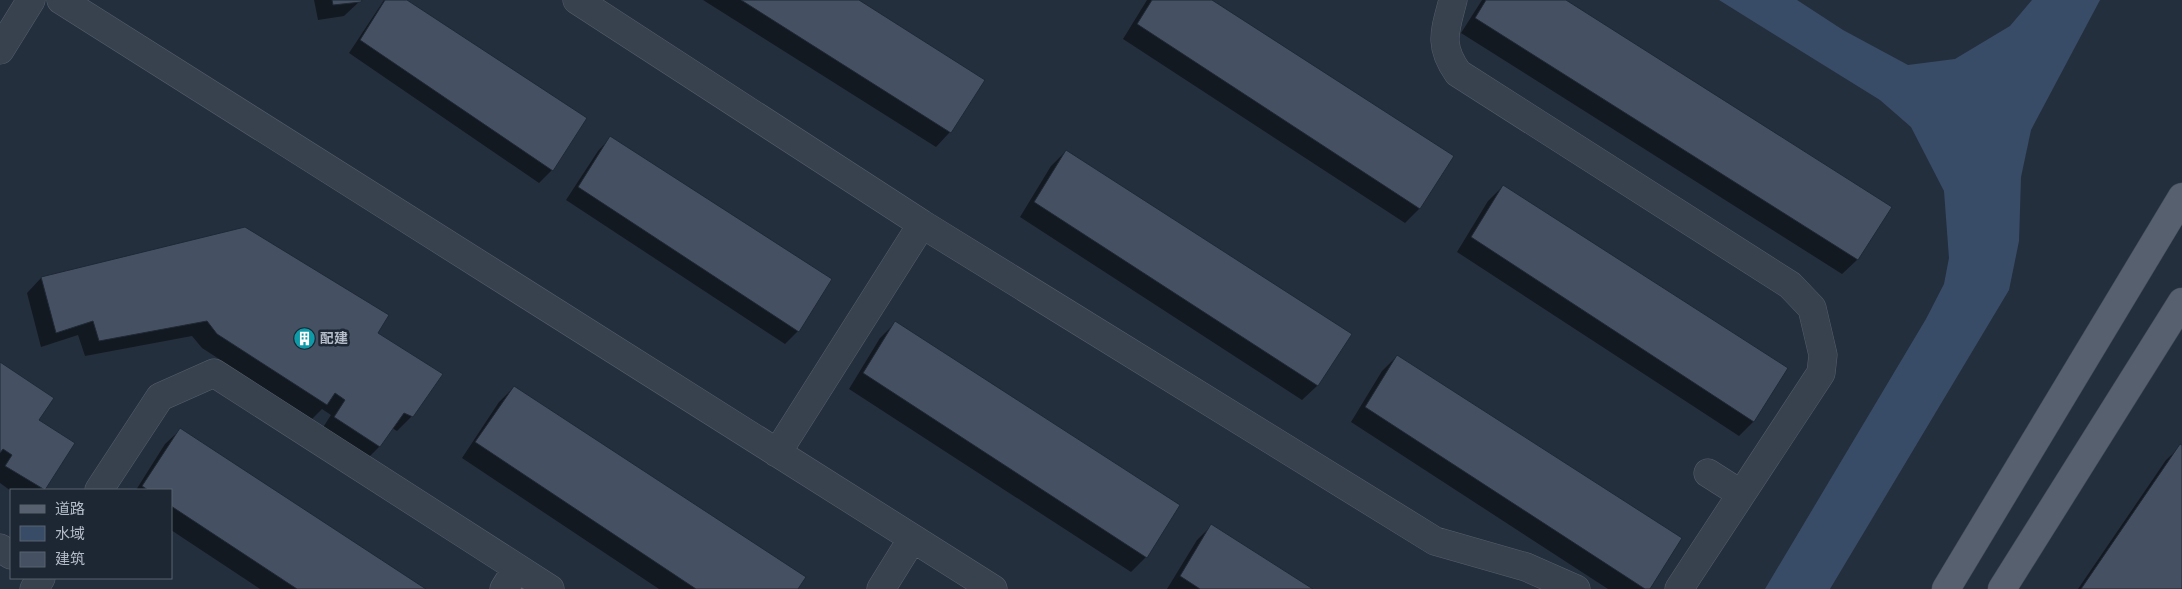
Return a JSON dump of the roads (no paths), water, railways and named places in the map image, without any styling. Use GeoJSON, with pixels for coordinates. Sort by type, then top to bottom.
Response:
{"type":"FeatureCollection","features":[{"type":"Feature","properties":{"kind":"main road"},"geometry":{"type":"LineString","coordinates":[[1946,589],[2182,197]]}},
{"type":"Feature","properties":{"kind":"main road"},"geometry":{"type":"LineString","coordinates":[[2002,589],[2182,302]]}},
{"type":"Feature","properties":{"kind":"street"},"geometry":{"type":"LineString","coordinates":[[0,50],[31,0]]}},
{"type":"Feature","properties":{"kind":"street"},"geometry":{"type":"LineString","coordinates":[[61,0],[912,538],[982,586]]}},
{"type":"Feature","properties":{"kind":"street"},"geometry":{"type":"LineString","coordinates":[[577,0],[922,224],[1435,541],[1526,567],[1576,589]]}},
{"type":"Feature","properties":{"kind":"street"},"geometry":{"type":"LineString","coordinates":[[1453,0],[1444,32],[1447,58],[1458,73],[1790,285],[1812,308],[1823,355],[1821,373],[1679,589]]}},
{"type":"Feature","properties":{"kind":"street"},"geometry":{"type":"LineString","coordinates":[[777,453],[922,224]]}},
{"type":"Feature","properties":{"kind":"street"},"geometry":{"type":"LineString","coordinates":[[100,489],[160,397],[214,373],[510,579],[550,589]]}},
{"type":"Feature","properties":{"kind":"street"},"geometry":{"type":"LineString","coordinates":[[1708,473],[1740,494]]}},
{"type":"Feature","properties":{"kind":"street"},"geometry":{"type":"LineString","coordinates":[[881,589],[912,538]]}},
{"type":"Feature","properties":{"kind":"water"},"geometry":{"type":"Polygon","coordinates":[[[1719,0],[1797,0],[1843,30],[1908,65],[1955,59],[2010,26],[2032,0],[2100,0],[2031,130],[2021,177],[2019,241],[2009,290],[1830,589],[1765,589],[1926,319],[1944,284],[1949,258],[1944,191],[1911,127],[1880,100],[1719,0]]]}},
{"type":"Feature","properties":{"kind":"place","name":"配建"},"geometry":{"type":"Point","coordinates":[304,338]}}]}
